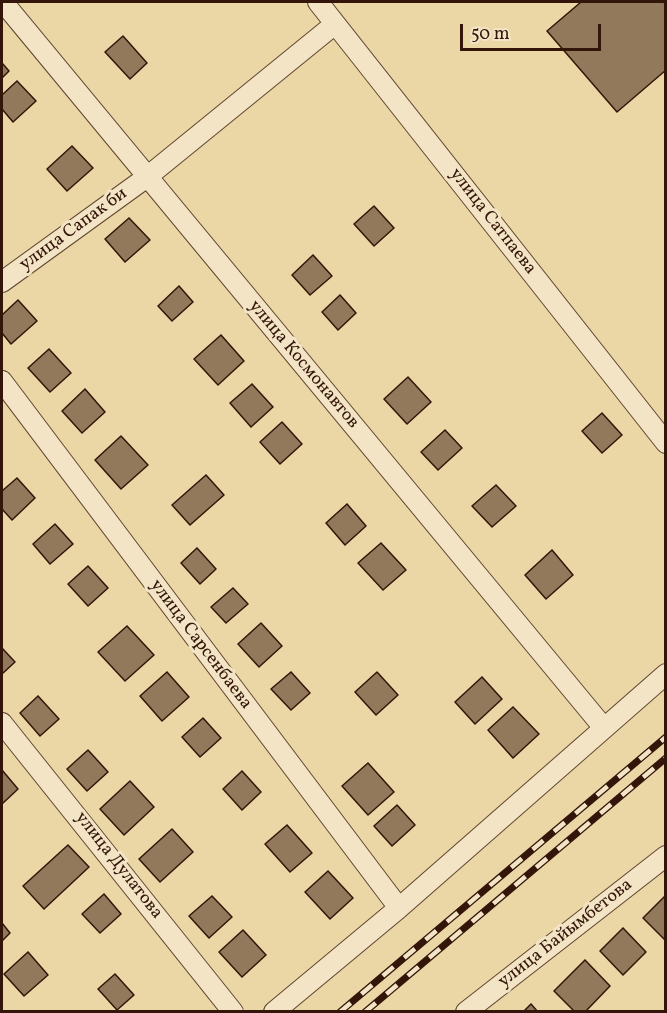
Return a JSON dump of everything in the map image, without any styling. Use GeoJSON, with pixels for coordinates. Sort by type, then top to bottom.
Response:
{"type":"FeatureCollection","features":[{"type":"Feature","properties":{"kind":"street","name":"улица Космонавтов"},"geometry":{"type":"LineString","coordinates":[[3,2],[604,728]]}},
{"type":"Feature","properties":{"kind":"street","name":"улица Сатпаева"},"geometry":{"type":"LineString","coordinates":[[318,2],[666,443]]}},
{"type":"Feature","properties":{"kind":"street","name":"улица Сапак би"},"geometry":{"type":"LineString","coordinates":[[2,282],[147,177],[335,24]]}},
{"type":"Feature","properties":{"kind":"street","name":"улица Сарсенбаева"},"geometry":{"type":"LineString","coordinates":[[2,381],[399,908]]}},
{"type":"Feature","properties":{"kind":"street"},"geometry":{"type":"LineString","coordinates":[[274,1011],[399,908],[666,674]]}},
{"type":"Feature","properties":{"kind":"street","name":"улица Дулатова"},"geometry":{"type":"LineString","coordinates":[[2,723],[233,1011]]}},
{"type":"Feature","properties":{"kind":"street","name":"улица Байымбетова"},"geometry":{"type":"LineString","coordinates":[[466,1011],[666,856]]}},
{"type":"Feature","properties":{"kind":"building"},"geometry":{"type":"Polygon","coordinates":[[[581,2],[663,2],[666,4],[666,70],[617,112],[547,31],[581,2]]]}},
{"type":"Feature","properties":{"kind":"building"},"geometry":{"type":"Polygon","coordinates":[[[123,36],[147,63],[130,79],[105,52],[123,36]]]}},
{"type":"Feature","properties":{"kind":"building"},"geometry":{"type":"Polygon","coordinates":[[[2,63],[9,71],[2,78],[2,63]]]}},
{"type":"Feature","properties":{"kind":"building"},"geometry":{"type":"Polygon","coordinates":[[[17,81],[36,101],[13,122],[2,109],[2,95],[17,81]]]}},
{"type":"Feature","properties":{"kind":"building"},"geometry":{"type":"Polygon","coordinates":[[[72,146],[93,168],[67,191],[47,169],[72,146]]]}},
{"type":"Feature","properties":{"kind":"building"},"geometry":{"type":"Polygon","coordinates":[[[374,206],[394,228],[374,246],[354,224],[374,206]]]}},
{"type":"Feature","properties":{"kind":"building"},"geometry":{"type":"Polygon","coordinates":[[[129,218],[150,240],[125,262],[105,239],[129,218]]]}},
{"type":"Feature","properties":{"kind":"building"},"geometry":{"type":"Polygon","coordinates":[[[313,255],[332,276],[310,295],[292,275],[313,255]]]}},
{"type":"Feature","properties":{"kind":"building"},"geometry":{"type":"Polygon","coordinates":[[[179,286],[193,302],[172,321],[158,306],[179,286]]]}},
{"type":"Feature","properties":{"kind":"building"},"geometry":{"type":"Polygon","coordinates":[[[340,295],[356,313],[338,330],[322,312],[340,295]]]}},
{"type":"Feature","properties":{"kind":"building"},"geometry":{"type":"Polygon","coordinates":[[[18,300],[37,321],[11,344],[2,333],[2,315],[18,300]]]}},
{"type":"Feature","properties":{"kind":"building"},"geometry":{"type":"Polygon","coordinates":[[[221,335],[244,361],[218,385],[194,359],[221,335]]]}},
{"type":"Feature","properties":{"kind":"building"},"geometry":{"type":"Polygon","coordinates":[[[49,349],[71,373],[50,392],[28,368],[49,349]]]}},
{"type":"Feature","properties":{"kind":"building"},"geometry":{"type":"Polygon","coordinates":[[[408,377],[431,402],[407,424],[384,399],[408,377]]]}},
{"type":"Feature","properties":{"kind":"building"},"geometry":{"type":"Polygon","coordinates":[[[252,384],[273,407],[251,427],[230,403],[252,384]]]}},
{"type":"Feature","properties":{"kind":"building"},"geometry":{"type":"Polygon","coordinates":[[[85,389],[105,412],[82,433],[62,411],[85,389]]]}},
{"type":"Feature","properties":{"kind":"building"},"geometry":{"type":"Polygon","coordinates":[[[602,413],[622,435],[602,453],[582,431],[602,413]]]}},
{"type":"Feature","properties":{"kind":"building"},"geometry":{"type":"Polygon","coordinates":[[[282,422],[302,444],[280,464],[260,442],[282,422]]]}},
{"type":"Feature","properties":{"kind":"building"},"geometry":{"type":"Polygon","coordinates":[[[445,430],[462,448],[438,470],[421,452],[445,430]]]}},
{"type":"Feature","properties":{"kind":"building"},"geometry":{"type":"Polygon","coordinates":[[[121,436],[148,465],[121,489],[95,460],[121,436]]]}},
{"type":"Feature","properties":{"kind":"building"},"geometry":{"type":"Polygon","coordinates":[[[206,475],[224,495],[190,525],[172,505],[206,475]]]}},
{"type":"Feature","properties":{"kind":"building"},"geometry":{"type":"Polygon","coordinates":[[[17,478],[35,498],[12,520],[2,509],[2,491],[17,478]]]}},
{"type":"Feature","properties":{"kind":"building"},"geometry":{"type":"Polygon","coordinates":[[[496,485],[516,506],[492,527],[472,506],[496,485]]]}},
{"type":"Feature","properties":{"kind":"building"},"geometry":{"type":"Polygon","coordinates":[[[347,504],[366,526],[345,545],[326,523],[347,504]]]}},
{"type":"Feature","properties":{"kind":"building"},"geometry":{"type":"Polygon","coordinates":[[[55,524],[73,544],[50,564],[33,544],[55,524]]]}},
{"type":"Feature","properties":{"kind":"building"},"geometry":{"type":"Polygon","coordinates":[[[381,543],[406,570],[383,590],[358,563],[381,543]]]}},
{"type":"Feature","properties":{"kind":"building"},"geometry":{"type":"Polygon","coordinates":[[[197,548],[216,569],[200,584],[181,563],[197,548]]]}},
{"type":"Feature","properties":{"kind":"building"},"geometry":{"type":"Polygon","coordinates":[[[552,550],[573,575],[546,599],[525,575],[552,550]]]}},
{"type":"Feature","properties":{"kind":"building"},"geometry":{"type":"Polygon","coordinates":[[[88,566],[108,588],[88,606],[68,584],[88,566]]]}},
{"type":"Feature","properties":{"kind":"building"},"geometry":{"type":"Polygon","coordinates":[[[233,588],[248,604],[226,623],[211,607],[233,588]]]}},
{"type":"Feature","properties":{"kind":"building"},"geometry":{"type":"Polygon","coordinates":[[[261,623],[282,646],[259,667],[238,644],[261,623]]]}},
{"type":"Feature","properties":{"kind":"building"},"geometry":{"type":"Polygon","coordinates":[[[127,626],[154,655],[125,681],[98,652],[127,626]]]}},
{"type":"Feature","properties":{"kind":"building"},"geometry":{"type":"Polygon","coordinates":[[[2,648],[15,662],[2,674],[2,648]]]}},
{"type":"Feature","properties":{"kind":"building"},"geometry":{"type":"Polygon","coordinates":[[[167,672],[189,697],[162,721],[140,696],[167,672]]]}},
{"type":"Feature","properties":{"kind":"building"},"geometry":{"type":"Polygon","coordinates":[[[291,672],[310,693],[291,710],[271,689],[291,672]]]}},
{"type":"Feature","properties":{"kind":"building"},"geometry":{"type":"Polygon","coordinates":[[[377,672],[398,695],[376,715],[355,692],[377,672]]]}},
{"type":"Feature","properties":{"kind":"building"},"geometry":{"type":"Polygon","coordinates":[[[482,677],[502,699],[475,724],[455,702],[482,677]]]}},
{"type":"Feature","properties":{"kind":"building"},"geometry":{"type":"Polygon","coordinates":[[[38,696],[59,719],[40,736],[20,713],[38,696]]]}},
{"type":"Feature","properties":{"kind":"building"},"geometry":{"type":"Polygon","coordinates":[[[513,707],[539,734],[513,758],[488,730],[513,707]]]}},
{"type":"Feature","properties":{"kind":"building"},"geometry":{"type":"Polygon","coordinates":[[[203,718],[221,738],[200,757],[182,737],[203,718]]]}},
{"type":"Feature","properties":{"kind":"building"},"geometry":{"type":"Polygon","coordinates":[[[88,750],[108,772],[87,791],[67,769],[88,750]]]}},
{"type":"Feature","properties":{"kind":"building"},"geometry":{"type":"Polygon","coordinates":[[[368,763],[394,792],[368,815],[342,786],[368,763]]]}},
{"type":"Feature","properties":{"kind":"building"},"geometry":{"type":"Polygon","coordinates":[[[2,770],[18,789],[2,804],[2,770]]]}},
{"type":"Feature","properties":{"kind":"building"},"geometry":{"type":"Polygon","coordinates":[[[242,771],[261,792],[242,810],[223,789],[242,771]]]}},
{"type":"Feature","properties":{"kind":"building"},"geometry":{"type":"Polygon","coordinates":[[[130,781],[154,807],[124,835],[100,809],[130,781]]]}},
{"type":"Feature","properties":{"kind":"building"},"geometry":{"type":"Polygon","coordinates":[[[397,805],[415,825],[392,846],[374,826],[397,805]]]}},
{"type":"Feature","properties":{"kind":"building"},"geometry":{"type":"Polygon","coordinates":[[[287,825],[312,853],[290,872],[265,844],[287,825]]]}},
{"type":"Feature","properties":{"kind":"building"},"geometry":{"type":"Polygon","coordinates":[[[172,829],[193,852],[160,882],[139,859],[172,829]]]}},
{"type":"Feature","properties":{"kind":"building"},"geometry":{"type":"Polygon","coordinates":[[[68,845],[89,867],[44,909],[23,886],[68,845]]]}},
{"type":"Feature","properties":{"kind":"building"},"geometry":{"type":"Polygon","coordinates":[[[328,871],[353,898],[330,919],[305,892],[328,871]]]}},
{"type":"Feature","properties":{"kind":"building"},"geometry":{"type":"Polygon","coordinates":[[[104,894],[121,914],[100,933],[82,914],[104,894]]]}},
{"type":"Feature","properties":{"kind":"building"},"geometry":{"type":"Polygon","coordinates":[[[666,895],[666,941],[643,918],[666,895]]]}},
{"type":"Feature","properties":{"kind":"building"},"geometry":{"type":"Polygon","coordinates":[[[212,896],[232,917],[209,938],[189,916],[212,896]]]}},
{"type":"Feature","properties":{"kind":"building"},"geometry":{"type":"Polygon","coordinates":[[[2,923],[10,933],[2,941],[2,923]]]}},
{"type":"Feature","properties":{"kind":"building"},"geometry":{"type":"Polygon","coordinates":[[[623,928],[646,952],[623,975],[600,951],[623,928]]]}},
{"type":"Feature","properties":{"kind":"building"},"geometry":{"type":"Polygon","coordinates":[[[243,930],[266,955],[242,977],[219,952],[243,930]]]}},
{"type":"Feature","properties":{"kind":"building"},"geometry":{"type":"Polygon","coordinates":[[[28,952],[48,975],[24,996],[4,974],[28,952]]]}},
{"type":"Feature","properties":{"kind":"building"},"geometry":{"type":"Polygon","coordinates":[[[585,960],[610,986],[585,1012],[575,1012],[554,991],[585,960]]]}},
{"type":"Feature","properties":{"kind":"building"},"geometry":{"type":"Polygon","coordinates":[[[115,974],[134,995],[117,1010],[98,989],[115,974]]]}},
{"type":"Feature","properties":{"kind":"building"},"geometry":{"type":"Polygon","coordinates":[[[531,1004],[538,1012],[523,1012],[531,1004]]]}},
{"type":"Feature","properties":{"kind":"railway"},"geometry":{"type":"LineString","coordinates":[[340,1012],[666,737]]}},
{"type":"Feature","properties":{"kind":"railway"},"geometry":{"type":"LineString","coordinates":[[365,1012],[666,758]]}}]}
